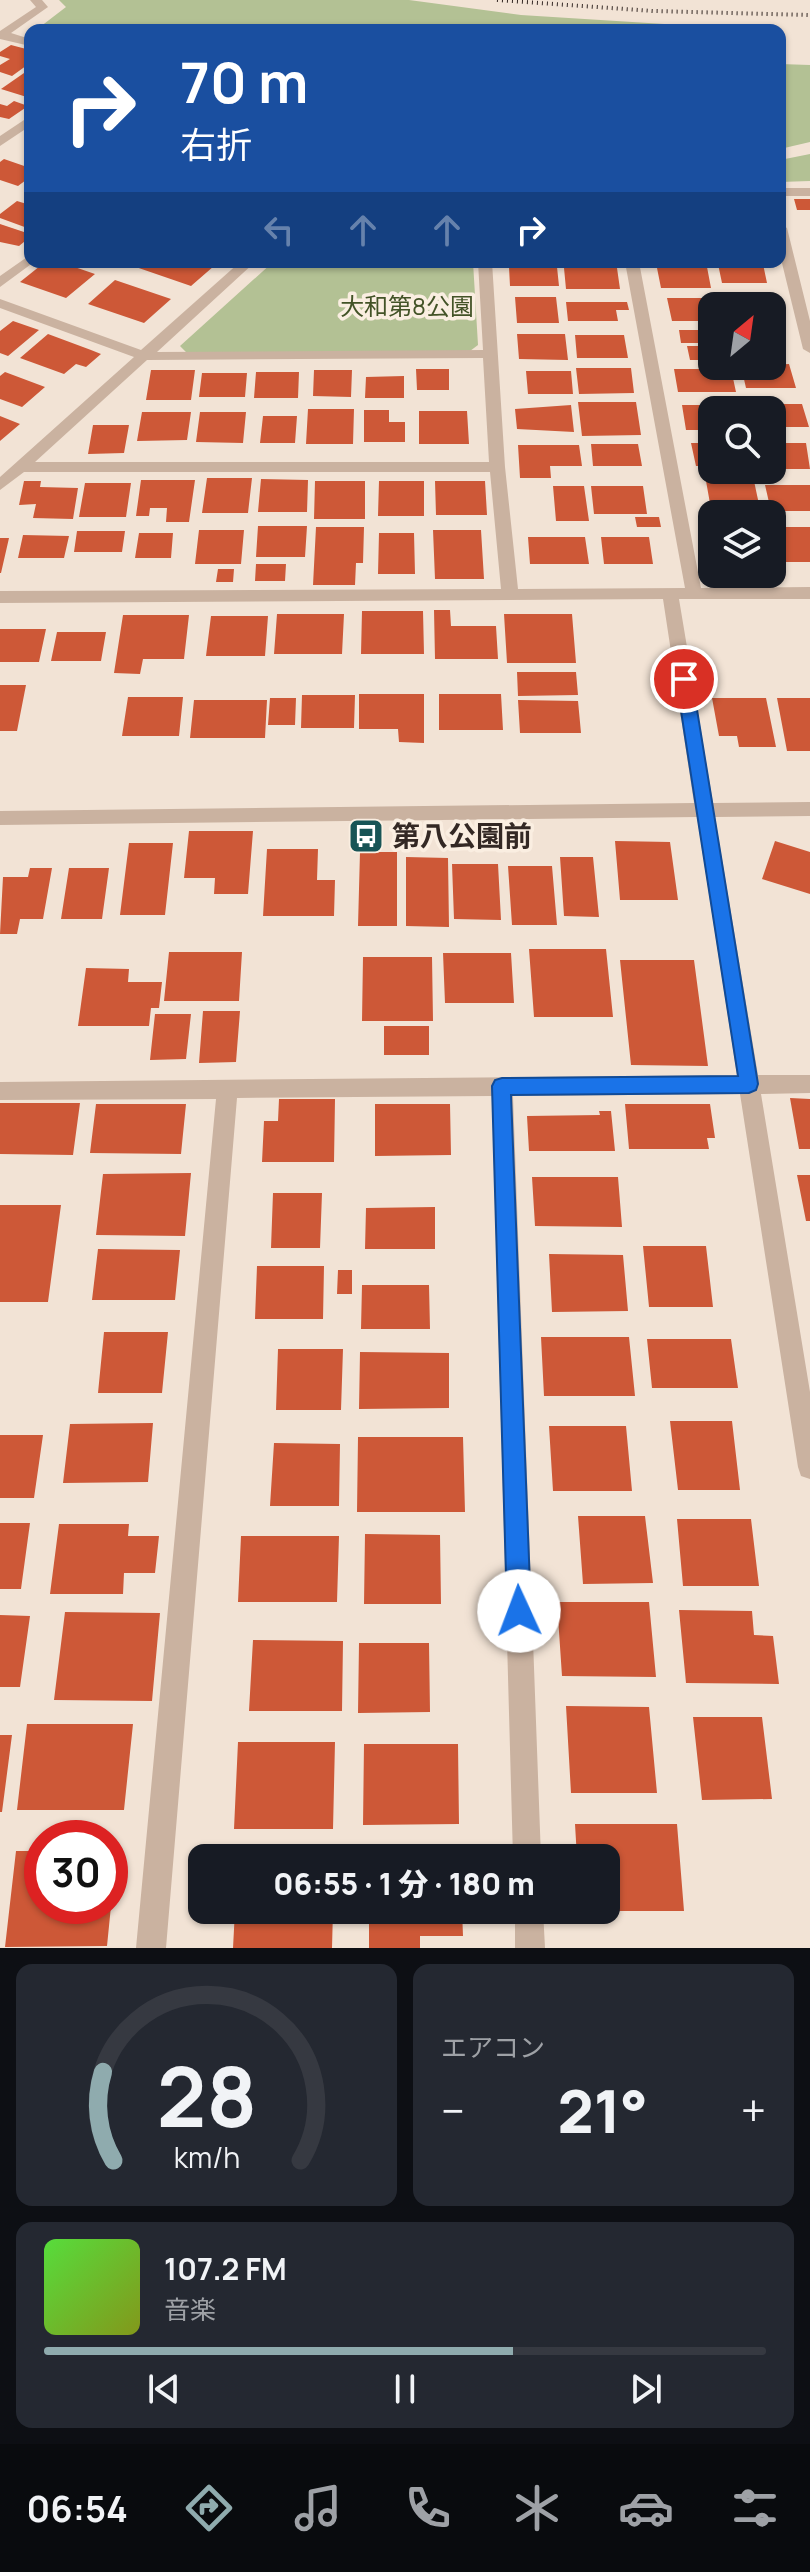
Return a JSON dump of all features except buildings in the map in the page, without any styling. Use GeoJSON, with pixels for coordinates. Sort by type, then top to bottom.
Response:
{"type":"FeatureCollection","features":[{"type":"Feature","properties":{"kind":"street"},"geometry":{"type":"LineString","coordinates":[[1,35],[43,7],[35,0]]}},
{"type":"Feature","properties":{"kind":"street"},"geometry":{"type":"LineString","coordinates":[[1,35],[24,41]]}},
{"type":"Feature","properties":{"kind":"street"},"geometry":{"type":"LineString","coordinates":[[0,142],[24,124]]}},
{"type":"Feature","properties":{"kind":"street"},"geometry":{"type":"LineString","coordinates":[[786,192],[810,192]]}},
{"type":"Feature","properties":{"kind":"street"},"geometry":{"type":"LineString","coordinates":[[786,250],[810,349]]}},
{"type":"Feature","properties":{"kind":"street"},"geometry":{"type":"LineString","coordinates":[[0,283],[24,264]]}},
{"type":"Feature","properties":{"kind":"street"},"geometry":{"type":"LineString","coordinates":[[0,485],[241,268]]}},
{"type":"Feature","properties":{"kind":"street"},"geometry":{"type":"LineString","coordinates":[[485,268],[497,467],[510,595]]}},
{"type":"Feature","properties":{"kind":"street"},"geometry":{"type":"LineString","coordinates":[[633,268],[694,593]]}},
{"type":"Feature","properties":{"kind":"street"},"geometry":{"type":"LineString","coordinates":[[0,303],[144,356],[490,354]]}},
{"type":"Feature","properties":{"kind":"street"},"geometry":{"type":"LineString","coordinates":[[20,467],[497,467]]}},
{"type":"Feature","properties":{"kind":"street"},"geometry":{"type":"LineString","coordinates":[[0,597],[810,593]]}},
{"type":"Feature","properties":{"kind":"street"},"geometry":{"type":"LineString","coordinates":[[670,594],[810,1467]]}},
{"type":"Feature","properties":{"kind":"street"},"geometry":{"type":"LineString","coordinates":[[0,818],[810,809]]}},
{"type":"Feature","properties":{"kind":"street"},"geometry":{"type":"LineString","coordinates":[[0,1091],[810,1084]]}},
{"type":"Feature","properties":{"kind":"street"},"geometry":{"type":"LineString","coordinates":[[502,1086],[527,1844]]}},
{"type":"Feature","properties":{"kind":"street"},"geometry":{"type":"LineString","coordinates":[[151,1948],[227,1089]]}},
{"type":"Feature","properties":{"kind":"street"},"geometry":{"type":"LineString","coordinates":[[529,1924],[530,1948]]}},
{"type":"Feature","properties":{"kind":"green space"},"geometry":{"type":"Polygon","coordinates":[[[59,0],[409,0],[521,15],[664,24],[44,24],[66,7],[59,0]]]}},
{"type":"Feature","properties":{"kind":"green space"},"geometry":{"type":"Polygon","coordinates":[[[786,64],[810,65],[810,142],[786,148],[786,64]]]}},
{"type":"Feature","properties":{"kind":"green space"},"geometry":{"type":"Polygon","coordinates":[[[810,154],[810,181],[786,182],[786,159],[810,154]]]}},
{"type":"Feature","properties":{"kind":"green space","name":"大和第8公園"},"geometry":{"type":"Polygon","coordinates":[[[266,268],[473,268],[478,345],[470,351],[187,353],[180,346],[266,268]]]}},
{"type":"Feature","properties":{"kind":"railway"},"geometry":{"type":"LineString","coordinates":[[497,0],[653,11],[810,15]]}},
{"type":"Feature","properties":{"kind":"place","name":"第八公園前"},"geometry":{"type":"Point","coordinates":[366,836]}},
{"type":"Feature","properties":{"kind":"route"},"geometry":{"type":"LineString","coordinates":[[519,1611],[502,1086],[749,1084],[684,679]]}}]}
